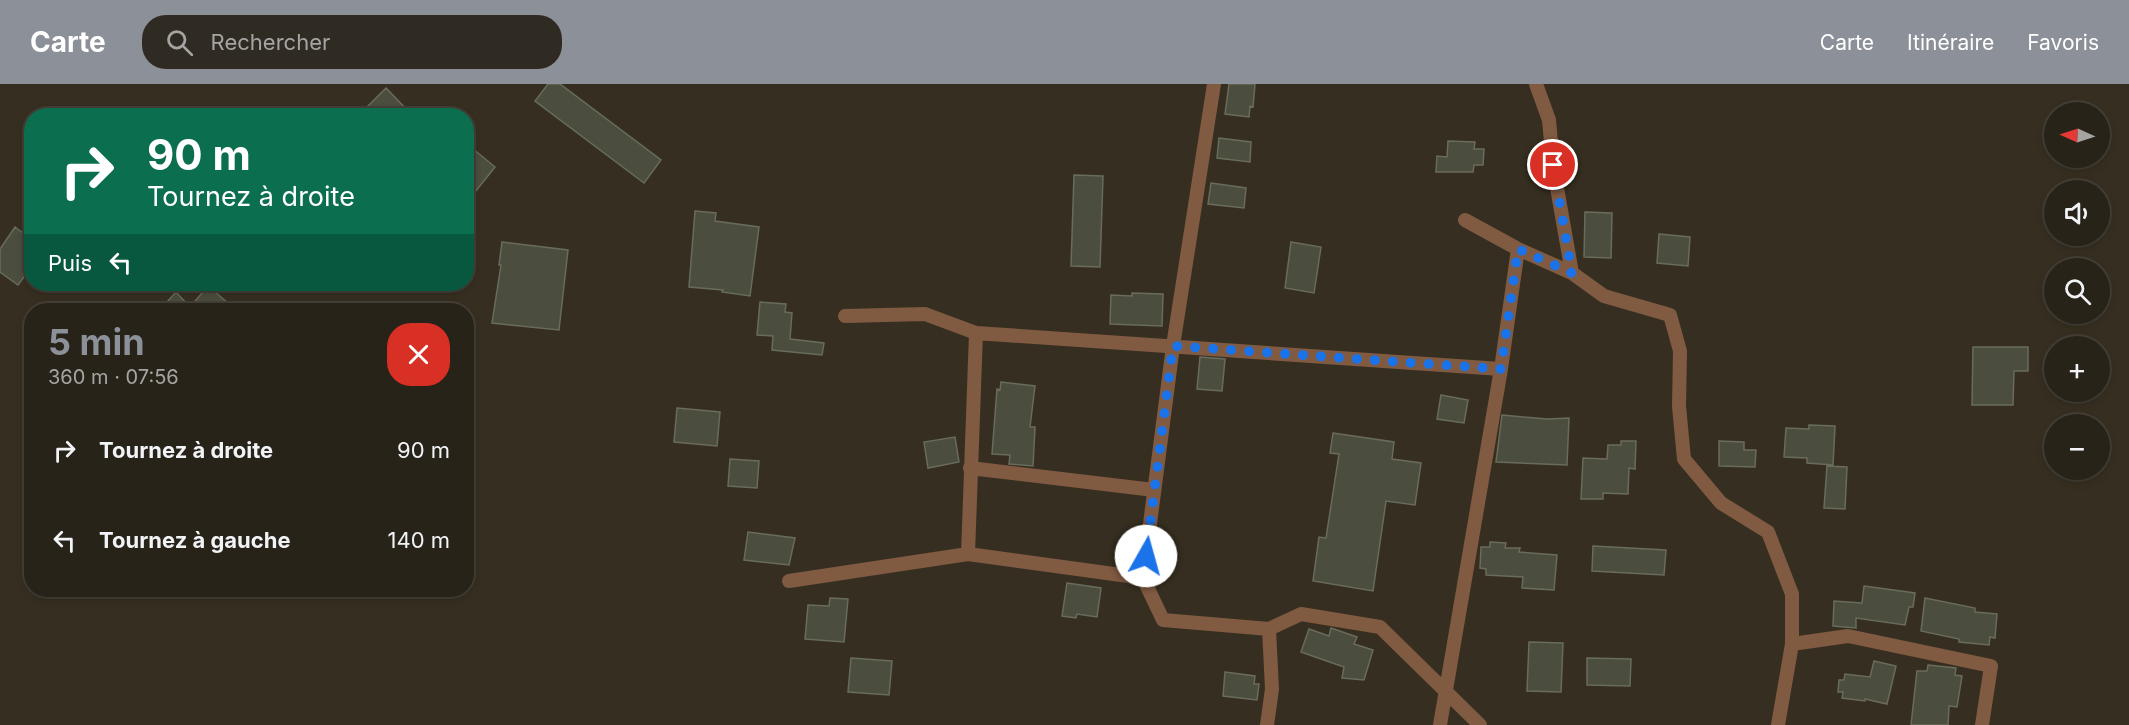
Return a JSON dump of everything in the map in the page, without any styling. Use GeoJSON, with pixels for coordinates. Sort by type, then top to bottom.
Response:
{"type":"FeatureCollection","features":[{"type":"Feature","properties":{"kind":"street"},"geometry":{"type":"LineString","coordinates":[[1214,84],[1173,346],[1143,578],[1163,620],[1269,629],[1301,614],[1380,627],[1480,725]]}},
{"type":"Feature","properties":{"kind":"street"},"geometry":{"type":"LineString","coordinates":[[1536,84],[1549,120],[1553,165],[1572,273]]}},
{"type":"Feature","properties":{"kind":"street"},"geometry":{"type":"LineString","coordinates":[[1465,220],[1518,249],[1572,273],[1604,296],[1670,315],[1680,351],[1679,406],[1684,459],[1721,503],[1768,532],[1792,594],[1792,644],[1778,725]]}},
{"type":"Feature","properties":{"kind":"street"},"geometry":{"type":"LineString","coordinates":[[1440,725],[1501,369],[1518,249]]}},
{"type":"Feature","properties":{"kind":"street"},"geometry":{"type":"LineString","coordinates":[[845,316],[926,314],[976,333],[1501,369]]}},
{"type":"Feature","properties":{"kind":"street"},"geometry":{"type":"LineString","coordinates":[[968,554],[976,333]]}},
{"type":"Feature","properties":{"kind":"street"},"geometry":{"type":"LineString","coordinates":[[970,468],[1154,490]]}},
{"type":"Feature","properties":{"kind":"street"},"geometry":{"type":"LineString","coordinates":[[789,580],[968,554],[1143,578]]}},
{"type":"Feature","properties":{"kind":"street"},"geometry":{"type":"LineString","coordinates":[[1267,725],[1272,689],[1269,629]]}},
{"type":"Feature","properties":{"kind":"street"},"geometry":{"type":"LineString","coordinates":[[1792,644],[1848,636],[1992,666],[1982,725]]}},
{"type":"Feature","properties":{"kind":"building"},"geometry":{"type":"Polygon","coordinates":[[[548,84],[560,84],[661,160],[644,183],[535,101],[548,84]]]}},
{"type":"Feature","properties":{"kind":"building"},"geometry":{"type":"Polygon","coordinates":[[[1229,84],[1255,84],[1253,107],[1250,106],[1249,117],[1225,114],[1229,84]]]}},
{"type":"Feature","properties":{"kind":"building"},"geometry":{"type":"Polygon","coordinates":[[[386,88],[405,108],[366,108],[386,88]]]}},
{"type":"Feature","properties":{"kind":"building"},"geometry":{"type":"Polygon","coordinates":[[[1219,138],[1251,142],[1250,162],[1217,158],[1219,138]]]}},
{"type":"Feature","properties":{"kind":"building"},"geometry":{"type":"Polygon","coordinates":[[[1448,141],[1475,142],[1474,149],[1484,149],[1483,165],[1474,165],[1473,172],[1436,172],[1437,156],[1447,157],[1448,141]]]}},
{"type":"Feature","properties":{"kind":"building"},"geometry":{"type":"Polygon","coordinates":[[[474,150],[495,167],[474,191],[474,150]]]}},
{"type":"Feature","properties":{"kind":"building"},"geometry":{"type":"Polygon","coordinates":[[[1074,175],[1103,176],[1100,267],[1071,266],[1074,175]]]}},
{"type":"Feature","properties":{"kind":"building"},"geometry":{"type":"Polygon","coordinates":[[[1211,183],[1246,188],[1244,208],[1208,204],[1211,183]]]}},
{"type":"Feature","properties":{"kind":"building"},"geometry":{"type":"Polygon","coordinates":[[[695,211],[716,213],[715,221],[759,227],[750,296],[722,292],[723,290],[689,287],[695,211]]]}},
{"type":"Feature","properties":{"kind":"building"},"geometry":{"type":"Polygon","coordinates":[[[1585,212],[1612,213],[1611,258],[1584,257],[1585,212]]]}},
{"type":"Feature","properties":{"kind":"building"},"geometry":{"type":"Polygon","coordinates":[[[15,227],[23,233],[24,277],[18,285],[0,272],[0,249],[15,227]]]}},
{"type":"Feature","properties":{"kind":"building"},"geometry":{"type":"Polygon","coordinates":[[[1659,234],[1690,237],[1688,266],[1657,263],[1659,234]]]}},
{"type":"Feature","properties":{"kind":"building"},"geometry":{"type":"Polygon","coordinates":[[[502,242],[568,250],[559,330],[492,323],[501,265],[499,265],[502,242]]]}},
{"type":"Feature","properties":{"kind":"building"},"geometry":{"type":"Polygon","coordinates":[[[1291,242],[1321,247],[1314,293],[1285,288],[1291,242]]]}},
{"type":"Feature","properties":{"kind":"building"},"geometry":{"type":"Polygon","coordinates":[[[204,291],[214,291],[228,303],[193,303],[204,291]]]}},
{"type":"Feature","properties":{"kind":"building"},"geometry":{"type":"Polygon","coordinates":[[[176,292],[186,303],[166,303],[176,292]]]}},
{"type":"Feature","properties":{"kind":"building"},"geometry":{"type":"Polygon","coordinates":[[[1132,293],[1163,294],[1162,326],[1110,324],[1111,295],[1132,296],[1132,293]]]}},
{"type":"Feature","properties":{"kind":"building"},"geometry":{"type":"Polygon","coordinates":[[[760,302],[786,304],[785,312],[792,313],[790,339],[824,343],[822,355],[772,350],[773,336],[757,335],[760,302]]]}},
{"type":"Feature","properties":{"kind":"building"},"geometry":{"type":"Polygon","coordinates":[[[1973,347],[2028,347],[2028,371],[2014,371],[2013,405],[1972,405],[1973,347]]]}},
{"type":"Feature","properties":{"kind":"building"},"geometry":{"type":"Polygon","coordinates":[[[1200,357],[1225,359],[1222,391],[1197,389],[1200,357]]]}},
{"type":"Feature","properties":{"kind":"building"},"geometry":{"type":"Polygon","coordinates":[[[1001,382],[1035,386],[1030,427],[1035,427],[1033,466],[1009,464],[1010,455],[992,454],[997,389],[1000,390],[1001,382]]]}},
{"type":"Feature","properties":{"kind":"building"},"geometry":{"type":"Polygon","coordinates":[[[1441,395],[1468,400],[1464,423],[1437,419],[1441,395]]]}},
{"type":"Feature","properties":{"kind":"building"},"geometry":{"type":"Polygon","coordinates":[[[677,408],[720,412],[717,446],[674,442],[677,408]]]}},
{"type":"Feature","properties":{"kind":"building"},"geometry":{"type":"Polygon","coordinates":[[[1502,415],[1547,419],[1569,418],[1567,465],[1496,462],[1502,415]]]}},
{"type":"Feature","properties":{"kind":"building"},"geometry":{"type":"Polygon","coordinates":[[[1809,425],[1835,426],[1833,465],[1807,463],[1807,458],[1784,457],[1786,428],[1809,429],[1809,425]]]}},
{"type":"Feature","properties":{"kind":"building"},"geometry":{"type":"Polygon","coordinates":[[[1333,433],[1394,442],[1392,459],[1421,463],[1415,505],[1386,501],[1373,591],[1313,581],[1319,537],[1326,538],[1339,454],[1330,453],[1333,433]]]}},
{"type":"Feature","properties":{"kind":"building"},"geometry":{"type":"Polygon","coordinates":[[[955,437],[959,462],[928,468],[924,442],[955,437]]]}},
{"type":"Feature","properties":{"kind":"building"},"geometry":{"type":"Polygon","coordinates":[[[1621,441],[1636,441],[1635,469],[1629,468],[1628,494],[1603,493],[1603,499],[1581,499],[1583,458],[1607,459],[1608,445],[1621,445],[1621,441]]]}},
{"type":"Feature","properties":{"kind":"building"},"geometry":{"type":"Polygon","coordinates":[[[1719,441],[1744,442],[1744,450],[1756,450],[1755,467],[1719,466],[1719,441]]]}},
{"type":"Feature","properties":{"kind":"building"},"geometry":{"type":"Polygon","coordinates":[[[730,459],[759,461],[757,488],[728,486],[730,459]]]}},
{"type":"Feature","properties":{"kind":"building"},"geometry":{"type":"Polygon","coordinates":[[[1827,466],[1847,467],[1845,509],[1824,508],[1827,466]]]}},
{"type":"Feature","properties":{"kind":"building"},"geometry":{"type":"Polygon","coordinates":[[[748,532],[795,538],[789,565],[744,560],[748,532]]]}},
{"type":"Feature","properties":{"kind":"building"},"geometry":{"type":"Polygon","coordinates":[[[1490,542],[1506,543],[1505,548],[1520,548],[1519,552],[1557,555],[1554,590],[1522,588],[1523,577],[1486,575],[1486,569],[1480,568],[1481,547],[1490,547],[1490,542]]]}},
{"type":"Feature","properties":{"kind":"building"},"geometry":{"type":"Polygon","coordinates":[[[1593,546],[1666,550],[1664,575],[1592,571],[1593,546]]]}},
{"type":"Feature","properties":{"kind":"building"},"geometry":{"type":"Polygon","coordinates":[[[1067,583],[1101,588],[1097,617],[1077,614],[1076,618],[1062,616],[1067,583]]]}},
{"type":"Feature","properties":{"kind":"building"},"geometry":{"type":"Polygon","coordinates":[[[1864,586],[1915,593],[1913,607],[1909,607],[1905,625],[1856,618],[1856,628],[1833,626],[1834,601],[1862,603],[1864,586]]]}},
{"type":"Feature","properties":{"kind":"building"},"geometry":{"type":"Polygon","coordinates":[[[830,598],[848,599],[844,642],[805,639],[808,605],[829,606],[830,598]]]}},
{"type":"Feature","properties":{"kind":"building"},"geometry":{"type":"Polygon","coordinates":[[[1925,598],[1975,608],[1975,612],[1997,614],[1995,638],[1990,637],[1989,645],[1959,642],[1959,639],[1921,631],[1925,598]]]}},
{"type":"Feature","properties":{"kind":"building"},"geometry":{"type":"Polygon","coordinates":[[[1331,628],[1357,637],[1354,644],[1373,650],[1364,680],[1342,678],[1344,667],[1301,652],[1309,629],[1329,636],[1331,628]]]}},
{"type":"Feature","properties":{"kind":"building"},"geometry":{"type":"Polygon","coordinates":[[[1529,642],[1563,643],[1561,692],[1527,691],[1529,642]]]}},
{"type":"Feature","properties":{"kind":"building"},"geometry":{"type":"Polygon","coordinates":[[[851,658],[892,661],[889,695],[848,692],[851,658]]]}},
{"type":"Feature","properties":{"kind":"building"},"geometry":{"type":"Polygon","coordinates":[[[1587,658],[1631,659],[1630,686],[1587,685],[1587,658]]]}},
{"type":"Feature","properties":{"kind":"building"},"geometry":{"type":"Polygon","coordinates":[[[1874,661],[1896,666],[1887,704],[1865,699],[1865,701],[1842,698],[1843,692],[1838,692],[1839,680],[1844,680],[1845,674],[1870,677],[1874,661]]]}},
{"type":"Feature","properties":{"kind":"building"},"geometry":{"type":"Polygon","coordinates":[[[1928,665],[1956,668],[1955,675],[1962,676],[1957,707],[1949,706],[1948,725],[1911,725],[1917,671],[1927,671],[1928,665]]]}},
{"type":"Feature","properties":{"kind":"building"},"geometry":{"type":"Polygon","coordinates":[[[1225,672],[1255,676],[1254,684],[1259,684],[1257,700],[1223,696],[1225,672]]]}},
{"type":"Feature","properties":{"kind":"route"},"geometry":{"type":"LineString","coordinates":[[1146,556],[1173,346],[1501,369],[1518,249],[1572,273],[1553,165]]}}]}
